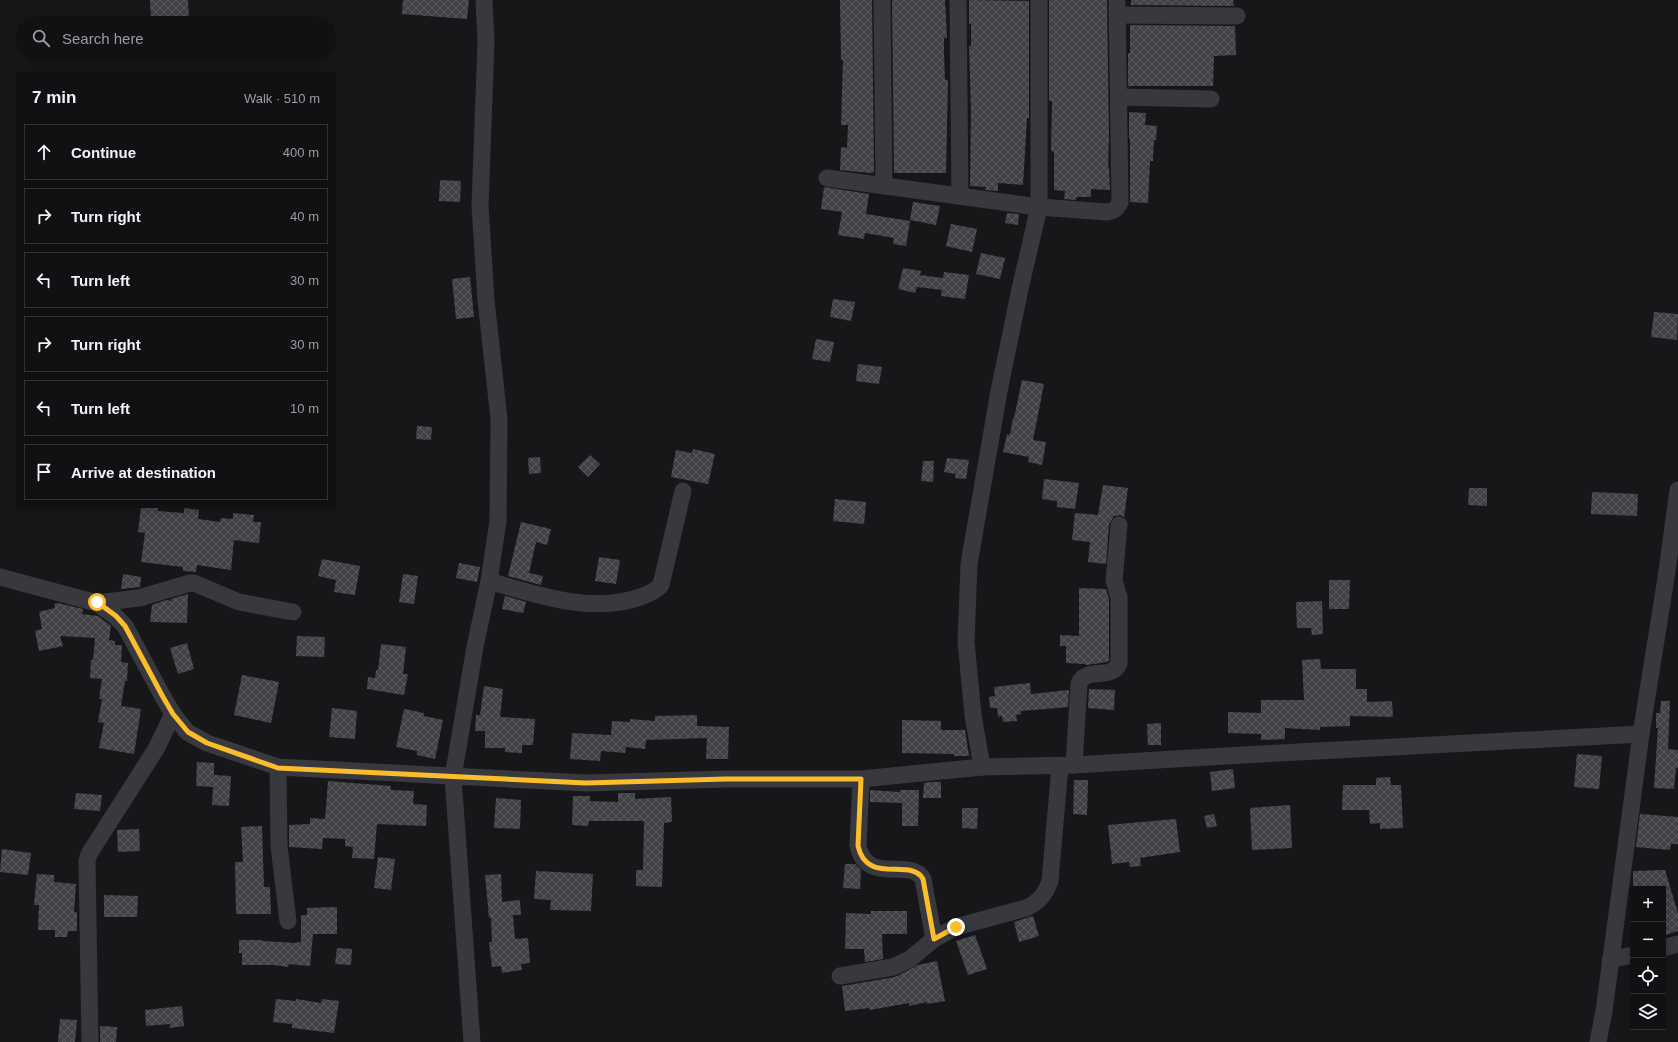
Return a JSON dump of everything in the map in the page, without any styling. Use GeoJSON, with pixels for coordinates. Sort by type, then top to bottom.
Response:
{"type":"FeatureCollection","features":[{"type":"Feature","properties":{"kind":"street"},"geometry":{"type":"LineString","coordinates":[[472,1042],[453,778],[475,647],[489,581],[498,521],[499,426],[486,300],[480,206],[486,42],[484,0]]}},
{"type":"Feature","properties":{"kind":"street"},"geometry":{"type":"LineString","coordinates":[[882,0],[884,186]]}},
{"type":"Feature","properties":{"kind":"street"},"geometry":{"type":"LineString","coordinates":[[958,0],[960,196]]}},
{"type":"Feature","properties":{"kind":"street"},"geometry":{"type":"LineString","coordinates":[[982,767],[973,715],[966,642],[969,564],[999,391],[1020,288],[1039,207],[1040,0]]}},
{"type":"Feature","properties":{"kind":"street"},"geometry":{"type":"LineString","coordinates":[[828,178],[1039,207],[1107,212],[1113,211],[1117,208],[1120,202],[1117,8],[1237,16]]}},
{"type":"Feature","properties":{"kind":"street"},"geometry":{"type":"LineString","coordinates":[[1119,97],[1211,99]]}},
{"type":"Feature","properties":{"kind":"street"},"geometry":{"type":"LineString","coordinates":[[1598,1042],[1604,1011],[1640,734],[1666,578],[1678,490]]}},
{"type":"Feature","properties":{"kind":"street"},"geometry":{"type":"LineString","coordinates":[[489,581],[535,594],[590,603],[615,603],[636,599],[649,594],[661,585],[683,491]]}},
{"type":"Feature","properties":{"kind":"street"},"geometry":{"type":"LineString","coordinates":[[840,976],[893,968],[910,959],[934,939],[956,927],[1026,908],[1041,899],[1047,890],[1050,881],[1079,684],[1085,676],[1114,671],[1119,663],[1119,597],[1114,578],[1119,525]]}},
{"type":"Feature","properties":{"kind":"street"},"geometry":{"type":"LineString","coordinates":[[0,577],[97,602],[139,598],[194,583],[239,602],[293,612]]}},
{"type":"Feature","properties":{"kind":"street"},"geometry":{"type":"LineString","coordinates":[[97,602],[116,616],[125,626],[173,714],[188,732],[207,743],[278,768],[453,778],[586,783],[726,779],[861,779],[982,767],[1067,765],[1640,734]]}},
{"type":"Feature","properties":{"kind":"street"},"geometry":{"type":"LineString","coordinates":[[90,1042],[87,861],[89,854],[156,749],[173,714]]}},
{"type":"Feature","properties":{"kind":"street"},"geometry":{"type":"LineString","coordinates":[[278,768],[279,846],[288,921]]}},
{"type":"Feature","properties":{"kind":"street"},"geometry":{"type":"LineString","coordinates":[[861,779],[858,846],[859,854],[869,866],[913,871],[921,875],[934,939]]}},
{"type":"Feature","properties":{"kind":"street"},"geometry":{"type":"LineString","coordinates":[[1666,947],[1678,944]]}},
{"type":"Feature","properties":{"kind":"street"},"geometry":{"type":"LineString","coordinates":[[1610,960],[1630,956]]}},
{"type":"Feature","properties":{"kind":"building"},"geometry":{"type":"Polygon","coordinates":[[[150,0],[188,0],[189,16],[151,16],[150,0]]]}},
{"type":"Feature","properties":{"kind":"building"},"geometry":{"type":"Polygon","coordinates":[[[403,0],[469,0],[467,19],[402,14],[403,0]]]}},
{"type":"Feature","properties":{"kind":"building"},"geometry":{"type":"Polygon","coordinates":[[[840,0],[872,0],[874,172],[871,173],[840,170],[841,147],[847,148],[848,125],[841,125],[843,60],[841,60],[840,0]]]}},
{"type":"Feature","properties":{"kind":"building"},"geometry":{"type":"Polygon","coordinates":[[[892,0],[945,0],[947,38],[944,38],[944,54],[945,80],[948,80],[946,173],[894,173],[892,0]]]}},
{"type":"Feature","properties":{"kind":"building"},"geometry":{"type":"Polygon","coordinates":[[[969,0],[1029,1],[1029,118],[1027,118],[1023,185],[998,183],[998,191],[985,190],[986,187],[970,186],[971,109],[969,46],[971,46],[971,24],[969,24],[969,0]]]}},
{"type":"Feature","properties":{"kind":"building"},"geometry":{"type":"Polygon","coordinates":[[[1049,0],[1107,0],[1108,167],[1110,190],[1091,189],[1091,197],[1076,197],[1076,200],[1064,199],[1065,191],[1054,190],[1054,152],[1051,151],[1052,101],[1049,101],[1049,0]]]}},
{"type":"Feature","properties":{"kind":"building"},"geometry":{"type":"Polygon","coordinates":[[[1131,0],[1233,0],[1234,6],[1131,5],[1131,0]]]}},
{"type":"Feature","properties":{"kind":"building"},"geometry":{"type":"Polygon","coordinates":[[[1130,25],[1235,26],[1236,55],[1214,56],[1213,86],[1128,87],[1130,25]]]}},
{"type":"Feature","properties":{"kind":"building"},"geometry":{"type":"Polygon","coordinates":[[[1129,112],[1146,113],[1145,125],[1157,126],[1156,140],[1154,140],[1153,161],[1150,161],[1148,203],[1130,202],[1129,112]]]}},
{"type":"Feature","properties":{"kind":"building"},"geometry":{"type":"Polygon","coordinates":[[[440,180],[461,181],[460,202],[439,201],[440,180]]]}},
{"type":"Feature","properties":{"kind":"building"},"geometry":{"type":"Polygon","coordinates":[[[824,187],[869,194],[866,214],[910,221],[906,246],[893,244],[894,238],[865,233],[864,239],[838,235],[842,212],[821,209],[824,187]]]}},
{"type":"Feature","properties":{"kind":"building"},"geometry":{"type":"Polygon","coordinates":[[[913,202],[940,206],[936,225],[910,220],[913,202]]]}},
{"type":"Feature","properties":{"kind":"building"},"geometry":{"type":"Polygon","coordinates":[[[1007,213],[1019,214],[1018,225],[1005,223],[1007,213]]]}},
{"type":"Feature","properties":{"kind":"building"},"geometry":{"type":"Polygon","coordinates":[[[951,224],[977,229],[972,252],[946,246],[951,224]]]}},
{"type":"Feature","properties":{"kind":"building"},"geometry":{"type":"Polygon","coordinates":[[[981,253],[1005,258],[1000,279],[976,274],[981,253]]]}},
{"type":"Feature","properties":{"kind":"building"},"geometry":{"type":"Polygon","coordinates":[[[903,268],[921,271],[920,275],[943,278],[944,272],[969,275],[965,299],[941,296],[942,290],[917,287],[915,293],[898,289],[903,268]]]}},
{"type":"Feature","properties":{"kind":"building"},"geometry":{"type":"Polygon","coordinates":[[[470,277],[474,317],[456,319],[452,279],[470,277]]]}},
{"type":"Feature","properties":{"kind":"building"},"geometry":{"type":"Polygon","coordinates":[[[833,299],[855,302],[851,321],[830,317],[833,299]]]}},
{"type":"Feature","properties":{"kind":"building"},"geometry":{"type":"Polygon","coordinates":[[[1654,312],[1678,314],[1677,340],[1651,337],[1654,312]]]}},
{"type":"Feature","properties":{"kind":"building"},"geometry":{"type":"Polygon","coordinates":[[[816,339],[834,342],[830,362],[812,359],[816,339]]]}},
{"type":"Feature","properties":{"kind":"building"},"geometry":{"type":"Polygon","coordinates":[[[858,364],[882,367],[879,384],[856,381],[858,364]]]}},
{"type":"Feature","properties":{"kind":"building"},"geometry":{"type":"Polygon","coordinates":[[[1022,380],[1044,384],[1033,440],[1046,442],[1042,465],[1028,462],[1029,457],[1003,452],[1007,434],[1010,435],[1022,380]]]}},
{"type":"Feature","properties":{"kind":"building"},"geometry":{"type":"Polygon","coordinates":[[[417,426],[432,427],[431,440],[416,439],[417,426]]]}},
{"type":"Feature","properties":{"kind":"building"},"geometry":{"type":"Polygon","coordinates":[[[693,449],[715,454],[708,484],[671,477],[676,450],[692,453],[693,449]]]}},
{"type":"Feature","properties":{"kind":"building"},"geometry":{"type":"Polygon","coordinates":[[[590,455],[600,464],[588,477],[578,467],[590,455]]]}},
{"type":"Feature","properties":{"kind":"building"},"geometry":{"type":"Polygon","coordinates":[[[540,457],[541,473],[529,474],[528,458],[540,457]]]}},
{"type":"Feature","properties":{"kind":"building"},"geometry":{"type":"Polygon","coordinates":[[[947,458],[969,460],[966,479],[955,478],[956,474],[944,472],[947,458]]]}},
{"type":"Feature","properties":{"kind":"building"},"geometry":{"type":"Polygon","coordinates":[[[923,461],[934,461],[933,482],[921,481],[923,461]]]}},
{"type":"Feature","properties":{"kind":"building"},"geometry":{"type":"Polygon","coordinates":[[[1044,479],[1079,483],[1075,509],[1057,507],[1057,501],[1042,499],[1044,479]]]}},
{"type":"Feature","properties":{"kind":"building"},"geometry":{"type":"Polygon","coordinates":[[[1103,485],[1128,488],[1124,517],[1120,515],[1114,516],[1109,524],[1106,564],[1088,562],[1090,542],[1072,540],[1075,513],[1098,515],[1103,485]]]}},
{"type":"Feature","properties":{"kind":"building"},"geometry":{"type":"Polygon","coordinates":[[[1469,488],[1487,488],[1487,506],[1468,505],[1469,488]]]}},
{"type":"Feature","properties":{"kind":"building"},"geometry":{"type":"Polygon","coordinates":[[[1592,492],[1638,494],[1637,516],[1591,514],[1592,492]]]}},
{"type":"Feature","properties":{"kind":"building"},"geometry":{"type":"Polygon","coordinates":[[[835,499],[866,502],[864,524],[833,521],[835,499]]]}},
{"type":"Feature","properties":{"kind":"building"},"geometry":{"type":"Polygon","coordinates":[[[141,508],[158,508],[158,511],[184,513],[184,508],[199,510],[198,519],[220,522],[221,518],[233,519],[233,513],[254,515],[253,522],[261,522],[259,543],[234,540],[231,570],[197,565],[196,572],[183,571],[183,567],[141,562],[145,533],[138,532],[141,508]]]}},
{"type":"Feature","properties":{"kind":"building"},"geometry":{"type":"Polygon","coordinates":[[[521,522],[551,529],[547,545],[536,542],[529,573],[543,576],[541,585],[508,576],[521,522]]]}},
{"type":"Feature","properties":{"kind":"building"},"geometry":{"type":"Polygon","coordinates":[[[599,557],[620,560],[616,584],[595,581],[599,557]]]}},
{"type":"Feature","properties":{"kind":"building"},"geometry":{"type":"Polygon","coordinates":[[[322,559],[360,566],[355,595],[334,592],[336,580],[318,576],[322,559]]]}},
{"type":"Feature","properties":{"kind":"building"},"geometry":{"type":"Polygon","coordinates":[[[459,563],[480,567],[477,582],[456,578],[459,563]]]}},
{"type":"Feature","properties":{"kind":"building"},"geometry":{"type":"Polygon","coordinates":[[[123,574],[141,577],[140,587],[121,589],[123,574]]]}},
{"type":"Feature","properties":{"kind":"building"},"geometry":{"type":"Polygon","coordinates":[[[403,574],[418,576],[414,604],[399,602],[403,574]]]}},
{"type":"Feature","properties":{"kind":"building"},"geometry":{"type":"Polygon","coordinates":[[[1329,580],[1350,580],[1349,609],[1329,609],[1329,580]]]}},
{"type":"Feature","properties":{"kind":"building"},"geometry":{"type":"Polygon","coordinates":[[[1079,588],[1106,589],[1109,599],[1109,660],[1107,662],[1086,665],[1066,663],[1066,646],[1060,646],[1060,635],[1079,636],[1079,588]]]}},
{"type":"Feature","properties":{"kind":"building"},"geometry":{"type":"Polygon","coordinates":[[[188,594],[187,623],[150,622],[152,605],[166,600],[171,601],[171,599],[188,594]]]}},
{"type":"Feature","properties":{"kind":"building"},"geometry":{"type":"Polygon","coordinates":[[[505,596],[526,602],[523,613],[502,609],[505,596]]]}},
{"type":"Feature","properties":{"kind":"building"},"geometry":{"type":"Polygon","coordinates":[[[1322,601],[1323,634],[1312,635],[1311,628],[1297,628],[1296,602],[1322,601]]]}},
{"type":"Feature","properties":{"kind":"building"},"geometry":{"type":"Polygon","coordinates":[[[58,603],[83,609],[82,614],[98,616],[111,626],[109,640],[115,641],[115,645],[122,645],[121,662],[128,663],[127,681],[125,681],[121,706],[141,709],[134,754],[99,748],[104,723],[98,722],[102,699],[99,699],[102,679],[90,678],[91,660],[93,660],[95,638],[60,636],[63,646],[39,651],[35,631],[42,629],[39,612],[55,608],[54,604],[58,603]]]}},
{"type":"Feature","properties":{"kind":"building"},"geometry":{"type":"Polygon","coordinates":[[[297,636],[325,637],[324,657],[296,656],[297,636]]]}},
{"type":"Feature","properties":{"kind":"building"},"geometry":{"type":"Polygon","coordinates":[[[187,643],[194,669],[178,674],[170,648],[187,643]]]}},
{"type":"Feature","properties":{"kind":"building"},"geometry":{"type":"Polygon","coordinates":[[[381,644],[406,647],[403,674],[408,674],[404,695],[367,689],[368,677],[375,678],[376,670],[378,670],[381,644]]]}},
{"type":"Feature","properties":{"kind":"building"},"geometry":{"type":"Polygon","coordinates":[[[1320,659],[1321,669],[1356,669],[1356,689],[1367,689],[1367,702],[1392,701],[1393,717],[1350,716],[1350,726],[1320,727],[1320,730],[1285,728],[1285,739],[1261,740],[1261,734],[1228,733],[1228,712],[1261,713],[1261,700],[1304,700],[1302,660],[1320,659]]]}},
{"type":"Feature","properties":{"kind":"building"},"geometry":{"type":"Polygon","coordinates":[[[242,675],[279,682],[271,723],[234,715],[242,675]]]}},
{"type":"Feature","properties":{"kind":"building"},"geometry":{"type":"Polygon","coordinates":[[[1030,683],[1031,694],[1069,690],[1068,707],[1021,711],[1021,714],[1016,715],[1017,721],[1003,722],[1002,716],[998,717],[997,708],[990,708],[989,697],[995,696],[994,687],[1030,683]]]}},
{"type":"Feature","properties":{"kind":"building"},"geometry":{"type":"Polygon","coordinates":[[[484,686],[503,689],[500,717],[535,719],[533,745],[522,745],[522,753],[505,752],[505,748],[485,748],[485,731],[475,731],[476,715],[480,715],[484,686]]]}},
{"type":"Feature","properties":{"kind":"building"},"geometry":{"type":"Polygon","coordinates":[[[1089,689],[1115,690],[1114,710],[1088,708],[1089,689]]]}},
{"type":"Feature","properties":{"kind":"building"},"geometry":{"type":"Polygon","coordinates":[[[1661,701],[1670,701],[1668,749],[1678,750],[1678,768],[1676,768],[1674,789],[1654,788],[1658,728],[1656,728],[1656,713],[1660,713],[1661,701]]]}},
{"type":"Feature","properties":{"kind":"building"},"geometry":{"type":"Polygon","coordinates":[[[332,708],[357,711],[355,739],[329,737],[332,708]]]}},
{"type":"Feature","properties":{"kind":"building"},"geometry":{"type":"Polygon","coordinates":[[[404,709],[424,713],[424,716],[443,720],[435,759],[417,755],[417,751],[396,747],[404,709]]]}},
{"type":"Feature","properties":{"kind":"building"},"geometry":{"type":"Polygon","coordinates":[[[697,715],[697,726],[729,727],[728,759],[706,759],[707,738],[646,740],[645,749],[626,747],[625,753],[601,751],[600,761],[570,759],[572,733],[611,735],[612,721],[630,722],[630,719],[655,721],[655,716],[697,715]]]}},
{"type":"Feature","properties":{"kind":"building"},"geometry":{"type":"Polygon","coordinates":[[[902,720],[941,721],[941,730],[965,730],[969,756],[954,756],[954,754],[902,753],[902,720]]]}},
{"type":"Feature","properties":{"kind":"building"},"geometry":{"type":"Polygon","coordinates":[[[1161,723],[1161,745],[1148,745],[1147,724],[1161,723]]]}},
{"type":"Feature","properties":{"kind":"building"},"geometry":{"type":"Polygon","coordinates":[[[1577,754],[1602,756],[1599,789],[1574,787],[1577,754]]]}},
{"type":"Feature","properties":{"kind":"building"},"geometry":{"type":"Polygon","coordinates":[[[197,762],[214,763],[214,775],[231,776],[229,806],[212,805],[213,787],[196,786],[197,762]]]}},
{"type":"Feature","properties":{"kind":"building"},"geometry":{"type":"Polygon","coordinates":[[[1233,769],[1235,788],[1212,791],[1210,772],[1233,769]]]}},
{"type":"Feature","properties":{"kind":"building"},"geometry":{"type":"Polygon","coordinates":[[[1390,777],[1391,785],[1401,785],[1403,828],[1380,829],[1380,823],[1370,824],[1369,810],[1342,810],[1343,785],[1376,785],[1376,778],[1390,777]]]}},
{"type":"Feature","properties":{"kind":"building"},"geometry":{"type":"Polygon","coordinates":[[[1074,780],[1088,780],[1087,815],[1073,814],[1074,780]]]}},
{"type":"Feature","properties":{"kind":"building"},"geometry":{"type":"Polygon","coordinates":[[[328,781],[391,786],[391,790],[414,791],[413,804],[427,805],[426,826],[377,824],[374,859],[352,858],[353,847],[345,846],[345,839],[323,838],[322,849],[289,847],[289,825],[310,824],[310,818],[325,819],[328,781]]]}},
{"type":"Feature","properties":{"kind":"building"},"geometry":{"type":"Polygon","coordinates":[[[941,782],[941,798],[923,798],[924,783],[941,782]]]}},
{"type":"Feature","properties":{"kind":"building"},"geometry":{"type":"Polygon","coordinates":[[[870,790],[900,792],[900,790],[919,790],[918,826],[902,826],[902,803],[870,802],[870,790]]]}},
{"type":"Feature","properties":{"kind":"building"},"geometry":{"type":"Polygon","coordinates":[[[76,793],[102,795],[100,811],[74,809],[76,793]]]}},
{"type":"Feature","properties":{"kind":"building"},"geometry":{"type":"Polygon","coordinates":[[[618,793],[635,793],[635,799],[671,797],[672,822],[664,823],[662,887],[636,886],[636,870],[643,870],[644,821],[589,821],[588,826],[572,825],[573,796],[590,796],[590,801],[618,802],[618,793]]]}},
{"type":"Feature","properties":{"kind":"building"},"geometry":{"type":"Polygon","coordinates":[[[496,798],[521,800],[520,829],[494,828],[496,798]]]}},
{"type":"Feature","properties":{"kind":"building"},"geometry":{"type":"Polygon","coordinates":[[[1290,805],[1292,848],[1252,850],[1250,808],[1290,805]]]}},
{"type":"Feature","properties":{"kind":"building"},"geometry":{"type":"Polygon","coordinates":[[[962,808],[978,808],[977,829],[962,828],[962,808]]]}},
{"type":"Feature","properties":{"kind":"building"},"geometry":{"type":"Polygon","coordinates":[[[1214,814],[1217,826],[1207,828],[1204,816],[1214,814]]]}},
{"type":"Feature","properties":{"kind":"building"},"geometry":{"type":"Polygon","coordinates":[[[1640,814],[1678,817],[1678,844],[1671,844],[1670,850],[1636,847],[1640,814]]]}},
{"type":"Feature","properties":{"kind":"building"},"geometry":{"type":"Polygon","coordinates":[[[1176,819],[1180,852],[1140,858],[1141,866],[1130,867],[1129,862],[1112,864],[1108,825],[1176,819]]]}},
{"type":"Feature","properties":{"kind":"building"},"geometry":{"type":"Polygon","coordinates":[[[262,826],[264,887],[270,887],[271,914],[236,914],[235,862],[243,862],[241,827],[262,826]]]}},
{"type":"Feature","properties":{"kind":"building"},"geometry":{"type":"Polygon","coordinates":[[[139,829],[140,851],[118,852],[117,830],[139,829]]]}},
{"type":"Feature","properties":{"kind":"building"},"geometry":{"type":"Polygon","coordinates":[[[2,849],[31,853],[28,875],[0,872],[2,849]]]}},
{"type":"Feature","properties":{"kind":"building"},"geometry":{"type":"Polygon","coordinates":[[[378,857],[395,859],[391,890],[374,888],[378,857]]]}},
{"type":"Feature","properties":{"kind":"building"},"geometry":{"type":"Polygon","coordinates":[[[845,864],[855,864],[861,870],[860,889],[843,888],[845,864]]]}},
{"type":"Feature","properties":{"kind":"building"},"geometry":{"type":"Polygon","coordinates":[[[1665,870],[1678,913],[1678,931],[1666,935],[1666,886],[1633,886],[1633,871],[1665,870]]]}},
{"type":"Feature","properties":{"kind":"building"},"geometry":{"type":"Polygon","coordinates":[[[536,871],[593,874],[591,911],[550,910],[551,900],[534,899],[536,871]]]}},
{"type":"Feature","properties":{"kind":"building"},"geometry":{"type":"Polygon","coordinates":[[[37,874],[54,875],[54,882],[76,884],[74,912],[77,912],[77,931],[68,931],[67,937],[55,937],[55,930],[38,930],[39,905],[34,905],[37,874]]]}},
{"type":"Feature","properties":{"kind":"building"},"geometry":{"type":"Polygon","coordinates":[[[501,874],[502,902],[520,900],[521,915],[513,915],[515,939],[528,938],[530,963],[521,964],[522,970],[502,973],[501,966],[492,967],[489,942],[492,942],[491,917],[489,918],[485,875],[501,874]]]}},
{"type":"Feature","properties":{"kind":"building"},"geometry":{"type":"Polygon","coordinates":[[[104,895],[138,896],[137,917],[104,917],[104,895]]]}},
{"type":"Feature","properties":{"kind":"building"},"geometry":{"type":"Polygon","coordinates":[[[337,907],[337,934],[313,934],[310,966],[289,964],[288,967],[274,965],[242,965],[242,953],[239,953],[239,940],[301,942],[301,915],[307,915],[307,908],[337,907]]]}},
{"type":"Feature","properties":{"kind":"building"},"geometry":{"type":"Polygon","coordinates":[[[871,911],[907,911],[907,934],[882,934],[883,959],[865,962],[864,949],[845,949],[846,913],[871,914],[871,911]]]}},
{"type":"Feature","properties":{"kind":"building"},"geometry":{"type":"Polygon","coordinates":[[[1033,916],[1039,936],[1019,942],[1014,922],[1033,916]]]}},
{"type":"Feature","properties":{"kind":"building"},"geometry":{"type":"Polygon","coordinates":[[[975,935],[987,969],[968,975],[956,941],[975,935]]]}},
{"type":"Feature","properties":{"kind":"building"},"geometry":{"type":"Polygon","coordinates":[[[337,948],[352,949],[351,965],[335,964],[337,948]]]}},
{"type":"Feature","properties":{"kind":"building"},"geometry":{"type":"Polygon","coordinates":[[[937,961],[945,1001],[927,1004],[927,1002],[909,1006],[909,1003],[870,1010],[869,1008],[845,1011],[842,986],[895,977],[918,965],[937,961]]]}},
{"type":"Feature","properties":{"kind":"building"},"geometry":{"type":"Polygon","coordinates":[[[276,999],[296,1001],[296,999],[321,1003],[322,999],[339,1001],[334,1033],[292,1028],[292,1024],[273,1022],[276,999]]]}},
{"type":"Feature","properties":{"kind":"building"},"geometry":{"type":"Polygon","coordinates":[[[182,1006],[184,1026],[170,1028],[170,1024],[146,1026],[145,1010],[182,1006]]]}},
{"type":"Feature","properties":{"kind":"building"},"geometry":{"type":"Polygon","coordinates":[[[60,1019],[77,1020],[75,1042],[58,1042],[60,1019]]]}},
{"type":"Feature","properties":{"kind":"building"},"geometry":{"type":"Polygon","coordinates":[[[100,1026],[117,1027],[116,1042],[100,1042],[100,1026]]]}},
{"type":"Feature","properties":{"kind":"route"},"geometry":{"type":"LineString","coordinates":[[97,602],[116,616],[125,626],[173,714],[188,732],[207,743],[278,768],[453,778],[586,783],[726,779],[861,779],[858,846],[859,854],[869,866],[913,871],[921,875],[934,939],[956,927]]}}]}
